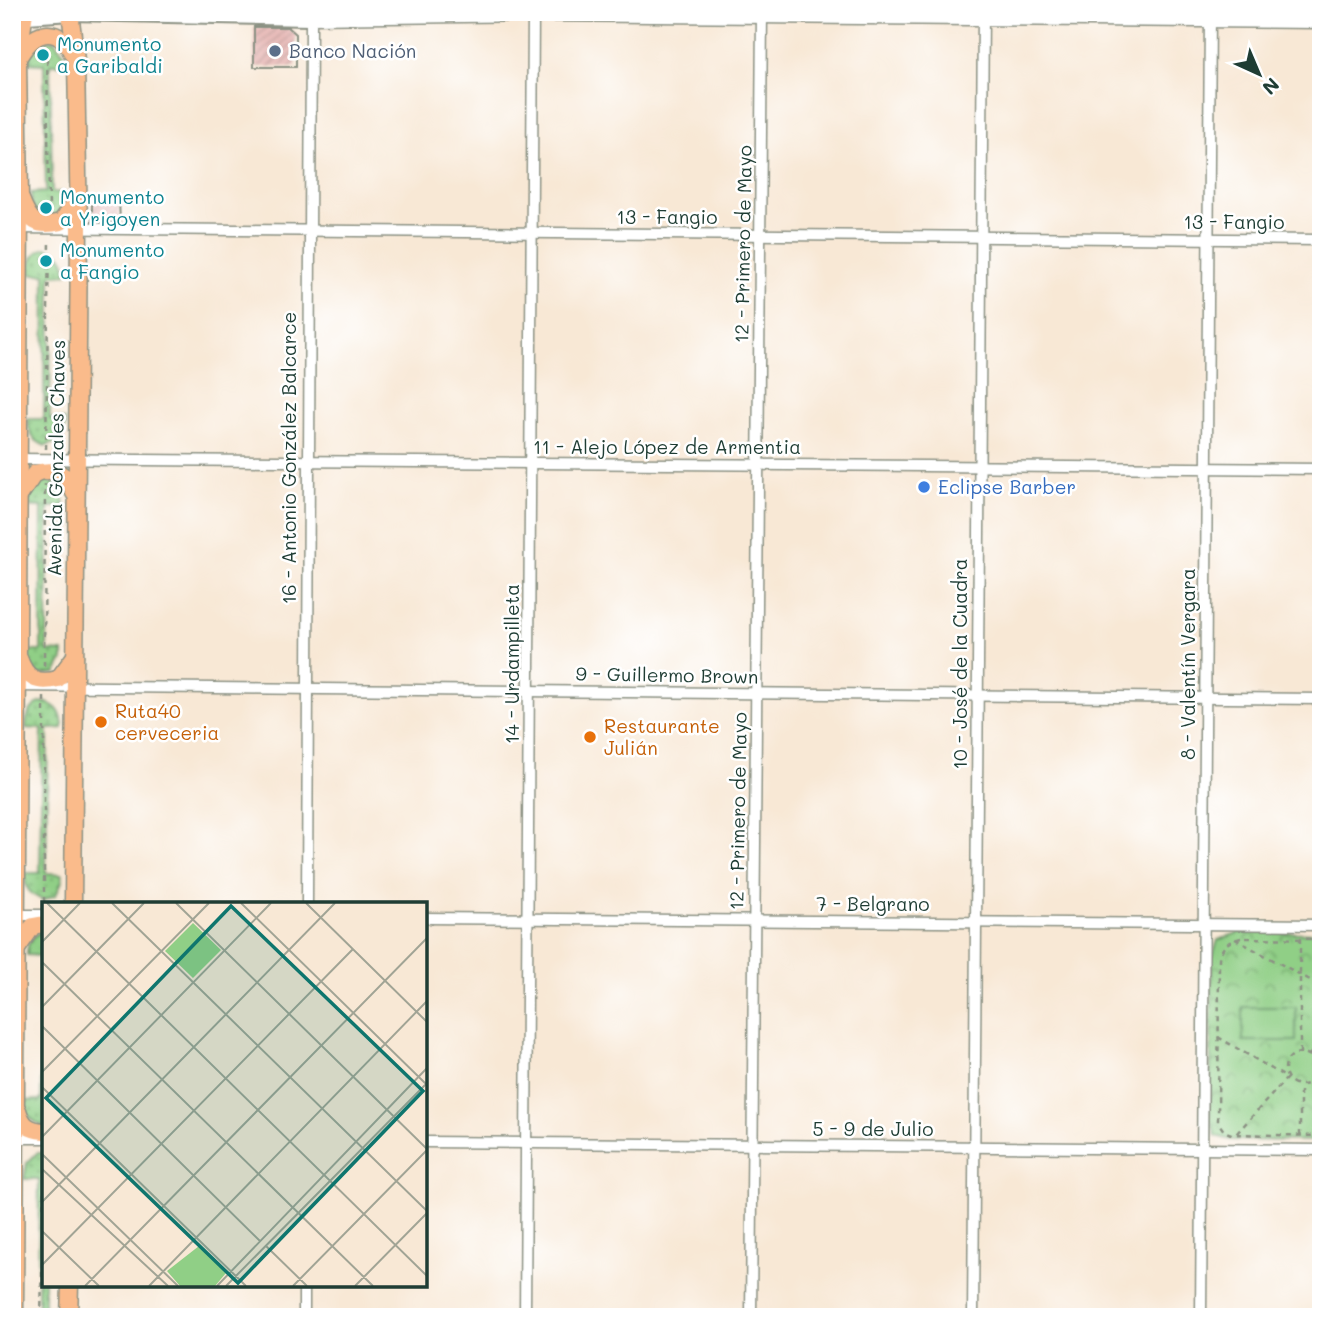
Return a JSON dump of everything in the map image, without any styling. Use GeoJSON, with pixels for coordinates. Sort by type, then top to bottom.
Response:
{"type":"FeatureCollection","features":[{"type":"Feature","properties":{"kind":"main road","name":"Avenida Gonzales Chaves"},"geometry":{"type":"LineString","coordinates":[[71,13],[76,60],[79,199],[73,902]]}},
{"type":"Feature","properties":{"kind":"main road","name":"Avenida Gonzales Chaves"},"geometry":{"type":"LineString","coordinates":[[15,1317],[15,686],[18,655],[19,497],[16,459],[16,228],[20,197],[20,16]]}},
{"type":"Feature","properties":{"kind":"main road"},"geometry":{"type":"LineString","coordinates":[[18,59],[34,37],[47,33],[60,37],[69,46],[76,60]]}},
{"type":"Feature","properties":{"kind":"main road"},"geometry":{"type":"LineString","coordinates":[[20,197],[26,214],[35,223],[49,225],[61,222],[79,199]]}},
{"type":"Feature","properties":{"kind":"main road"},"geometry":{"type":"LineString","coordinates":[[19,497],[35,473],[48,470],[61,472],[71,481],[76,498]]}},
{"type":"Feature","properties":{"kind":"main road"},"geometry":{"type":"LineString","coordinates":[[18,655],[23,670],[32,680],[46,682],[58,679],[75,656]]}},
{"type":"Feature","properties":{"kind":"main road"},"geometry":{"type":"LineString","coordinates":[[17,950],[33,926],[42,924]]}},
{"type":"Feature","properties":{"kind":"main road"},"geometry":{"type":"LineString","coordinates":[[16,1104],[20,1120],[29,1129],[42,1131]]}},
{"type":"Feature","properties":{"kind":"main road"},"geometry":{"type":"LineString","coordinates":[[69,1287],[69,1317]]}},
{"type":"Feature","properties":{"kind":"street"},"geometry":{"type":"LineString","coordinates":[[20,16],[71,13],[1210,17],[1321,23]]}},
{"type":"Feature","properties":{"kind":"street","name":"14 - Urdampilleta"},"geometry":{"type":"LineString","coordinates":[[525,1317],[533,14]]}},
{"type":"Feature","properties":{"kind":"street","name":"16 - Antonio González Balcarce"},"geometry":{"type":"LineString","coordinates":[[307,902],[311,15]]}},
{"type":"Feature","properties":{"kind":"street","name":"12 - Primero de Mayo"},"geometry":{"type":"LineString","coordinates":[[751,1317],[762,15]]}},
{"type":"Feature","properties":{"kind":"street","name":"10 - José de la Cuadra"},"geometry":{"type":"LineString","coordinates":[[972,1317],[983,16]]}},
{"type":"Feature","properties":{"kind":"street","name":"8 - Valentín Vergara"},"geometry":{"type":"LineString","coordinates":[[1201,1317],[1210,17]]}},
{"type":"Feature","properties":{"kind":"street","name":"13 - Fangio"},"geometry":{"type":"LineString","coordinates":[[16,228],[1321,240]]}},
{"type":"Feature","properties":{"kind":"street","name":"11 - Alejo López de Armentia"},"geometry":{"type":"LineString","coordinates":[[16,459],[1321,469]]}},
{"type":"Feature","properties":{"kind":"street","name":"9 - Guillermo Brown"},"geometry":{"type":"LineString","coordinates":[[15,686],[1321,699]]}},
{"type":"Feature","properties":{"kind":"street"},"geometry":{"type":"LineString","coordinates":[[15,915],[42,915]]}},
{"type":"Feature","properties":{"kind":"street","name":"7 - Belgrano"},"geometry":{"type":"LineString","coordinates":[[427,918],[1321,925]]}},
{"type":"Feature","properties":{"kind":"street"},"geometry":{"type":"LineString","coordinates":[[14,1138],[42,1139]]}},
{"type":"Feature","properties":{"kind":"street","name":"5 - 9 de Julio"},"geometry":{"type":"LineString","coordinates":[[427,1142],[1321,1150]]}},
{"type":"Feature","properties":{"kind":"street"},"geometry":{"type":"LineString","coordinates":[[304,1287],[304,1317]]}},
{"type":"Feature","properties":{"kind":"path"},"geometry":{"type":"LineString","coordinates":[[1300,938],[1300,1053]]}},
{"type":"Feature","properties":{"kind":"path"},"geometry":{"type":"LineString","coordinates":[[1321,939],[1235,939],[1226,944],[1219,958],[1218,1122],[1224,1131],[1236,1134],[1321,1136]]}},
{"type":"Feature","properties":{"kind":"path"},"geometry":{"type":"LineString","coordinates":[[1235,939],[1321,986]]}},
{"type":"Feature","properties":{"kind":"path"},"geometry":{"type":"LineString","coordinates":[[1219,1037],[1287,1078],[1300,1085],[1311,1082],[1316,1075],[1315,1063],[1308,1055],[1294,1055],[1286,1063],[1287,1078]]}},
{"type":"Feature","properties":{"kind":"path"},"geometry":{"type":"LineString","coordinates":[[1308,1055],[1321,1042]]}},
{"type":"Feature","properties":{"kind":"path"},"geometry":{"type":"LineString","coordinates":[[1316,1075],[1321,1077]]}},
{"type":"Feature","properties":{"kind":"path"},"geometry":{"type":"LineString","coordinates":[[1236,1134],[1287,1078]]}},
{"type":"Feature","properties":{"kind":"path"},"geometry":{"type":"LineString","coordinates":[[1300,1085],[1300,1136]]}},
{"type":"Feature","properties":{"kind":"path"},"geometry":{"type":"LineString","coordinates":[[41,1317],[42,1275]]}},
{"type":"Feature","properties":{"kind":"green space"},"geometry":{"type":"Polygon","coordinates":[[[54,40],[66,56],[66,64],[50,64],[52,192],[68,193],[68,201],[55,218],[44,216],[37,211],[31,199],[31,193],[46,192],[44,64],[29,63],[29,56],[36,43],[54,40]]]}},
{"type":"Feature","properties":{"kind":"green space"},"geometry":{"type":"Polygon","coordinates":[[[47,248],[62,257],[67,274],[51,275],[50,419],[65,420],[65,427],[59,441],[46,446],[32,436],[28,419],[44,419],[45,274],[29,274],[33,257],[47,248]]]}},
{"type":"Feature","properties":{"kind":"green space"},"geometry":{"type":"Polygon","coordinates":[[[45,480],[57,486],[64,501],[64,506],[48,507],[47,651],[63,652],[63,660],[56,673],[38,675],[25,659],[25,651],[41,651],[42,507],[27,506],[31,489],[45,480]]]}},
{"type":"Feature","properties":{"kind":"green space"},"geometry":{"type":"Polygon","coordinates":[[[44,702],[59,711],[63,728],[48,729],[46,873],[62,874],[62,881],[56,895],[43,900],[29,890],[25,873],[40,873],[42,729],[26,728],[26,724],[33,708],[44,702]]]}},
{"type":"Feature","properties":{"kind":"green space"},"geometry":{"type":"Polygon","coordinates":[[[42,931],[42,956],[27,955],[28,946],[36,934],[42,931]]]}},
{"type":"Feature","properties":{"kind":"green space"},"geometry":{"type":"Polygon","coordinates":[[[1240,932],[1321,933],[1321,1141],[1231,1140],[1216,1136],[1210,1118],[1212,958],[1218,940],[1240,932]]]}},
{"type":"Feature","properties":{"kind":"green space"},"geometry":{"type":"Polygon","coordinates":[[[42,956],[42,1126],[30,1117],[25,1101],[41,1100],[42,956]]]}},
{"type":"Feature","properties":{"kind":"green space"},"geometry":{"type":"Polygon","coordinates":[[[1243,1007],[1296,1007],[1296,1041],[1243,1041],[1243,1007]]]}},
{"type":"Feature","properties":{"kind":"green space"},"geometry":{"type":"Polygon","coordinates":[[[37,1153],[42,1153],[44,1317],[38,1317],[39,1179],[24,1179],[27,1163],[37,1153]]]}},
{"type":"Feature","properties":{"kind":"building","name":"Banco Nación"},"geometry":{"type":"Polygon","coordinates":[[[254,27],[288,27],[296,34],[296,67],[254,67],[254,27]]]}},
{"type":"Feature","properties":{"kind":"building"},"geometry":{"type":"Polygon","coordinates":[[[119,199],[120,222],[92,221],[92,200],[119,199]]]}},
{"type":"Feature","properties":{"kind":"place","name":"Banco Nación"},"geometry":{"type":"Point","coordinates":[275,51]}},
{"type":"Feature","properties":{"kind":"place","name":"Monumento a Garibaldi"},"geometry":{"type":"Point","coordinates":[43,55]}},
{"type":"Feature","properties":{"kind":"place","name":"Monumento a Yrigoyen"},"geometry":{"type":"Point","coordinates":[46,208]}},
{"type":"Feature","properties":{"kind":"place","name":"Monumento a Fangio"},"geometry":{"type":"Point","coordinates":[46,261]}},
{"type":"Feature","properties":{"kind":"place","name":"Eclipse Barber"},"geometry":{"type":"Point","coordinates":[924,487]}},
{"type":"Feature","properties":{"kind":"place","name":"Ruta40 cerveceria"},"geometry":{"type":"Point","coordinates":[101,722]}},
{"type":"Feature","properties":{"kind":"place","name":"Restaurante Julián"},"geometry":{"type":"Point","coordinates":[590,737]}}]}
